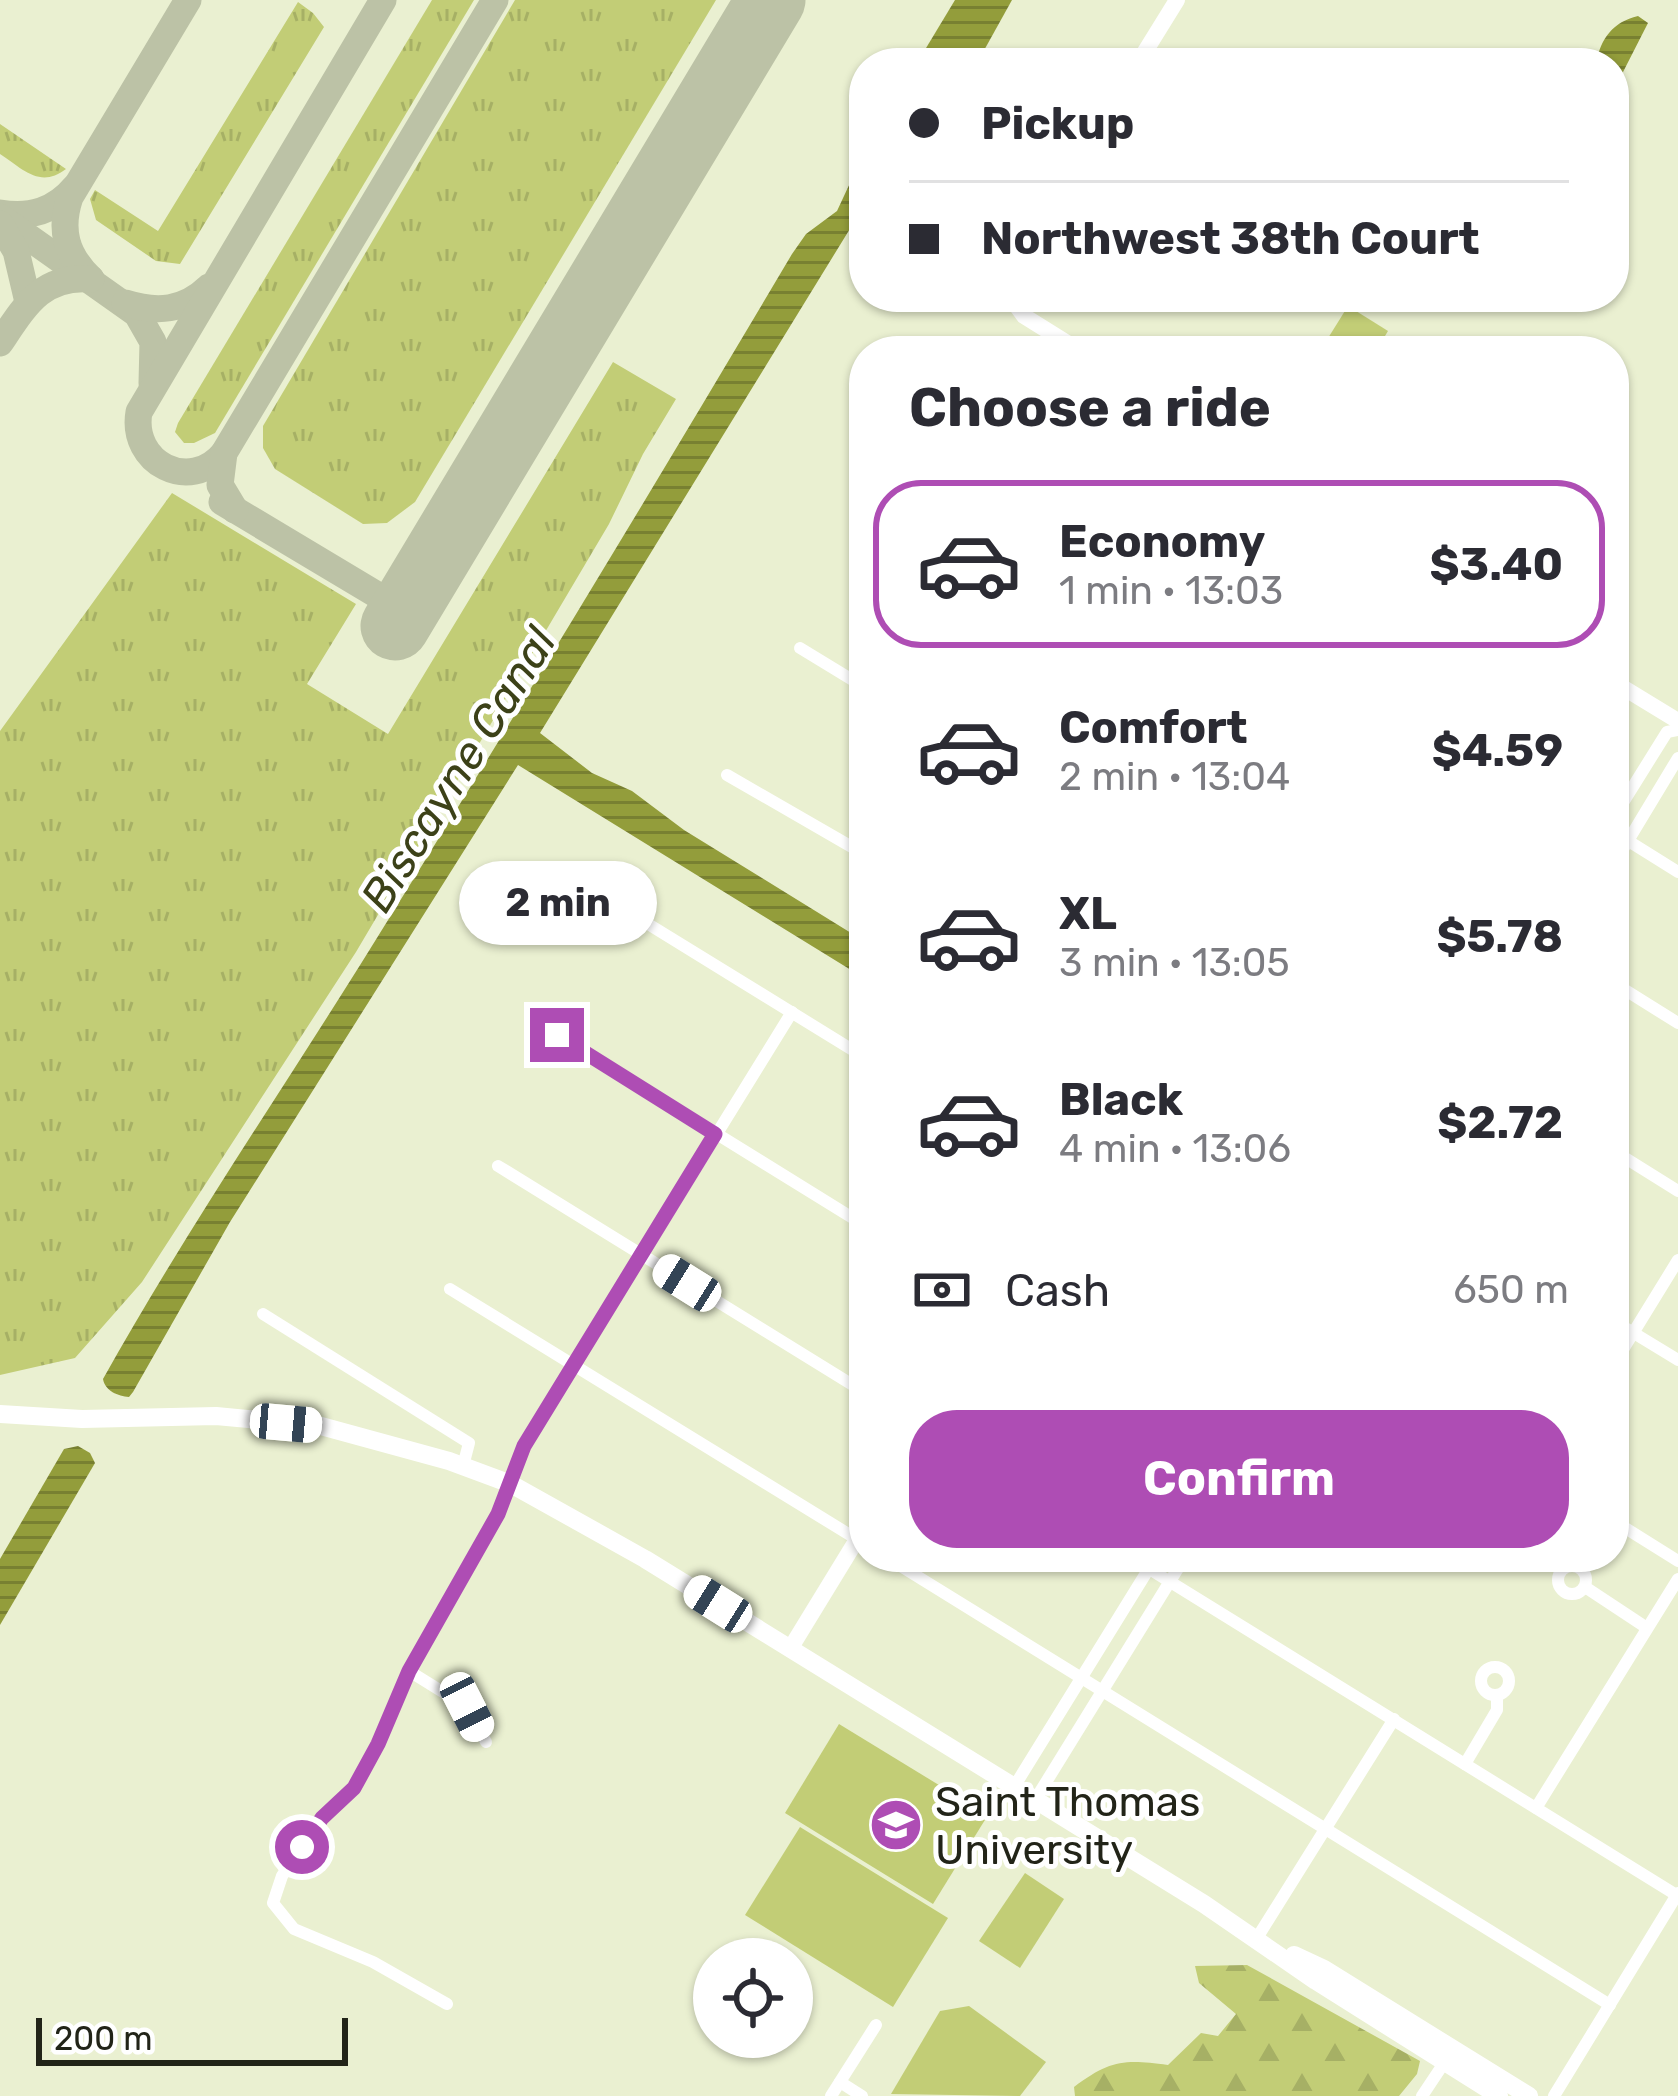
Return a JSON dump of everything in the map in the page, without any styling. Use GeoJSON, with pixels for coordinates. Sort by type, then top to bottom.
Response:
{"type":"FeatureCollection","features":[{"type":"Feature","properties":{"kind":"main road"},"geometry":{"type":"LineString","coordinates":[[0,1414],[82,1419],[216,1416],[321,1426],[511,1484],[602,1533],[1014,1787],[1257,1938],[1316,1982],[1449,2055],[1474,2081],[1499,2096]]}},
{"type":"Feature","properties":{"kind":"main road"},"geometry":{"type":"LineString","coordinates":[[1474,2081],[1529,2096]]}},
{"type":"Feature","properties":{"kind":"street"},"geometry":{"type":"LineString","coordinates":[[1147,48],[1177,0]]}},
{"type":"Feature","properties":{"kind":"street"},"geometry":{"type":"LineString","coordinates":[[1021,312],[1057,336]]}},
{"type":"Feature","properties":{"kind":"street"},"geometry":{"type":"LineString","coordinates":[[800,648],[849,678]]}},
{"type":"Feature","properties":{"kind":"street"},"geometry":{"type":"LineString","coordinates":[[1629,692],[1678,725],[1667,732],[1629,794]]}},
{"type":"Feature","properties":{"kind":"street"},"geometry":{"type":"LineString","coordinates":[[1629,839],[1678,758]]}},
{"type":"Feature","properties":{"kind":"street"},"geometry":{"type":"LineString","coordinates":[[727,776],[849,845]]}},
{"type":"Feature","properties":{"kind":"street"},"geometry":{"type":"LineString","coordinates":[[1629,842],[1678,872]]}},
{"type":"Feature","properties":{"kind":"street"},"geometry":{"type":"LineString","coordinates":[[640,919],[849,1048]]}},
{"type":"Feature","properties":{"kind":"street"},"geometry":{"type":"LineString","coordinates":[[1629,991],[1678,1022]]}},
{"type":"Feature","properties":{"kind":"street"},"geometry":{"type":"LineString","coordinates":[[447,2005],[373,1962],[294,1929],[272,1903],[282,1876],[322,1818],[354,1788],[409,1671],[498,1514],[524,1446],[792,1012]]}},
{"type":"Feature","properties":{"kind":"street"},"geometry":{"type":"LineString","coordinates":[[557,1035],[849,1216]]}},
{"type":"Feature","properties":{"kind":"street"},"geometry":{"type":"LineString","coordinates":[[1629,1160],[1678,1191]]}},
{"type":"Feature","properties":{"kind":"street"},"geometry":{"type":"LineString","coordinates":[[498,1166],[849,1383]]}},
{"type":"Feature","properties":{"kind":"street"},"geometry":{"type":"LineString","coordinates":[[1629,1340],[1678,1260]]}},
{"type":"Feature","properties":{"kind":"street"},"geometry":{"type":"LineString","coordinates":[[450,1289],[849,1529]]}},
{"type":"Feature","properties":{"kind":"street"},"geometry":{"type":"LineString","coordinates":[[263,1314],[469,1443],[463,1466]]}},
{"type":"Feature","properties":{"kind":"street"},"geometry":{"type":"LineString","coordinates":[[1629,1330],[1678,1360]]}},
{"type":"Feature","properties":{"kind":"street"},"geometry":{"type":"LineString","coordinates":[[1629,1531],[1678,1562]]}},
{"type":"Feature","properties":{"kind":"street"},"geometry":{"type":"LineString","coordinates":[[790,1649],[849,1557]]}},
{"type":"Feature","properties":{"kind":"street"},"geometry":{"type":"LineString","coordinates":[[910,1572],[1610,2005]]}},
{"type":"Feature","properties":{"kind":"street"},"geometry":{"type":"LineString","coordinates":[[1014,1787],[1147,1572]]}},
{"type":"Feature","properties":{"kind":"street"},"geometry":{"type":"LineString","coordinates":[[1161,1572],[1170,1582],[1678,1894],[1554,2096]]}},
{"type":"Feature","properties":{"kind":"street"},"geometry":{"type":"LineString","coordinates":[[1035,1800],[1176,1572]]}},
{"type":"Feature","properties":{"kind":"street"},"geometry":{"type":"LineString","coordinates":[[1536,1808],[1678,1579]]}},
{"type":"Feature","properties":{"kind":"street"},"geometry":{"type":"LineString","coordinates":[[1585,1587],[1647,1628]]}},
{"type":"Feature","properties":{"kind":"street"},"geometry":{"type":"LineString","coordinates":[[409,1671],[467,1707],[486,1742]]}},
{"type":"Feature","properties":{"kind":"street"},"geometry":{"type":"LineString","coordinates":[[1465,1764],[1497,1710],[1497,1695]]}},
{"type":"Feature","properties":{"kind":"street"},"geometry":{"type":"LineString","coordinates":[[1257,1938],[1394,1719]]}},
{"type":"Feature","properties":{"kind":"street"},"geometry":{"type":"LineString","coordinates":[[831,2096],[876,2025]]}},
{"type":"Feature","properties":{"kind":"street"},"geometry":{"type":"LineString","coordinates":[[1422,2096],[1449,2055]]}},
{"type":"Feature","properties":{"kind":"street"},"geometry":{"type":"LineString","coordinates":[[840,2082],[862,2096]]}},
{"type":"Feature","properties":{"kind":"green space"},"geometry":{"type":"Polygon","coordinates":[[[432,0],[474,0],[215,433],[184,443],[175,432],[178,423],[432,0]]]}},
{"type":"Feature","properties":{"kind":"green space"},"geometry":{"type":"Polygon","coordinates":[[[515,0],[716,0],[415,502],[387,523],[363,524],[275,469],[263,448],[263,426],[515,0]]]}},
{"type":"Feature","properties":{"kind":"green space"},"geometry":{"type":"Polygon","coordinates":[[[298,2],[324,27],[180,264],[156,261],[96,220],[90,199],[95,190],[158,231],[298,2]]]}},
{"type":"Feature","properties":{"kind":"green space"},"geometry":{"type":"Polygon","coordinates":[[[0,124],[66,169],[40,177],[16,165],[0,154],[0,124]]]}},
{"type":"Feature","properties":{"kind":"green space"},"geometry":{"type":"Polygon","coordinates":[[[1344,312],[1358,312],[1388,331],[1385,336],[1329,336],[1344,312]]]}},
{"type":"Feature","properties":{"kind":"green space"},"geometry":{"type":"Polygon","coordinates":[[[613,362],[676,399],[609,524],[356,952],[142,1282],[75,1358],[0,1375],[0,731],[172,493],[356,604],[307,684],[388,734],[613,362]]]}},
{"type":"Feature","properties":{"kind":"green space"},"geometry":{"type":"Polygon","coordinates":[[[839,1724],[988,1815],[933,1904],[785,1813],[839,1724]]]}},
{"type":"Feature","properties":{"kind":"green space"},"geometry":{"type":"Polygon","coordinates":[[[800,1827],[948,1918],[893,2007],[813,1957],[813,1938],[782,1938],[745,1915],[800,1827]]]}},
{"type":"Feature","properties":{"kind":"green space"},"geometry":{"type":"Polygon","coordinates":[[[1025,1873],[1064,1899],[1020,1968],[979,1941],[1025,1873]]]}},
{"type":"Feature","properties":{"kind":"green space"},"geometry":{"type":"Polygon","coordinates":[[[1247,1965],[1420,2061],[1417,2074],[1399,2096],[1075,2096],[1074,2087],[1098,2071],[1128,2062],[1168,2065],[1201,2033],[1218,2036],[1236,2014],[1199,1983],[1195,1966],[1247,1965]]]}},
{"type":"Feature","properties":{"kind":"green space"},"geometry":{"type":"Polygon","coordinates":[[[969,2006],[1046,2062],[1020,2096],[891,2094],[940,2011],[969,2006]]]}},
{"type":"Feature","properties":{"kind":"shaded area"},"geometry":{"type":"Polygon","coordinates":[[[955,0],[1012,0],[985,48],[926,48],[955,0]]]}},
{"type":"Feature","properties":{"kind":"shaded area"},"geometry":{"type":"Polygon","coordinates":[[[1638,16],[1648,23],[1629,60],[1629,48],[1601,48],[1615,27],[1638,16]]]}},
{"type":"Feature","properties":{"kind":"shaded area"},"geometry":{"type":"Polygon","coordinates":[[[849,185],[849,230],[540,733],[592,773],[632,791],[684,830],[849,932],[849,969],[518,765],[230,1222],[133,1392],[129,1397],[113,1392],[103,1379],[165,1273],[471,786],[792,254],[806,234],[837,211],[849,185]]]}},
{"type":"Feature","properties":{"kind":"shaded area"},"geometry":{"type":"Polygon","coordinates":[[[78,1446],[95,1463],[0,1625],[0,1559],[64,1449],[78,1446]]]}},
{"type":"Feature","properties":{"kind":"taxiway"},"geometry":{"type":"LineString","coordinates":[[91,279],[67,241],[70,197],[188,0]]}},
{"type":"Feature","properties":{"kind":"taxiway"},"geometry":{"type":"LineString","coordinates":[[224,453],[195,471],[165,467],[144,446],[139,412],[383,0]]}},
{"type":"Feature","properties":{"kind":"taxiway"},"geometry":{"type":"LineString","coordinates":[[235,510],[220,485],[224,453],[495,0]]}},
{"type":"Feature","properties":{"kind":"taxiway"},"geometry":{"type":"LineString","coordinates":[[0,213],[41,211],[75,187]]}},
{"type":"Feature","properties":{"kind":"taxiway"},"geometry":{"type":"LineString","coordinates":[[0,217],[137,314],[153,342],[152,383]]}},
{"type":"Feature","properties":{"kind":"taxiway"},"geometry":{"type":"LineString","coordinates":[[0,224],[16,251],[28,302]]}},
{"type":"Feature","properties":{"kind":"taxiway"},"geometry":{"type":"LineString","coordinates":[[0,343],[27,305],[47,288],[91,279]]}},
{"type":"Feature","properties":{"kind":"taxiway"},"geometry":{"type":"LineString","coordinates":[[125,303],[170,308],[209,287]]}},
{"type":"Feature","properties":{"kind":"taxiway"},"geometry":{"type":"LineString","coordinates":[[222,502],[404,611]]}},
{"type":"Feature","properties":{"kind":"runway"},"geometry":{"type":"LineString","coordinates":[[395,626],[771,0]]}},
{"type":"Feature","properties":{"kind":"place","name":"Saint Thomas University"},"geometry":{"type":"Point","coordinates":[896,1825]}},
{"type":"Feature","properties":{"kind":"route"},"geometry":{"type":"LineString","coordinates":[[302,1847],[322,1818],[354,1788],[402,1684],[498,1514],[524,1446],[715,1134],[557,1035]]}},
{"type":"Feature","properties":{"kind":"water label","name":"Biscayne Canal"},"geometry":{"type":"Point","coordinates":[458,769]}}]}
